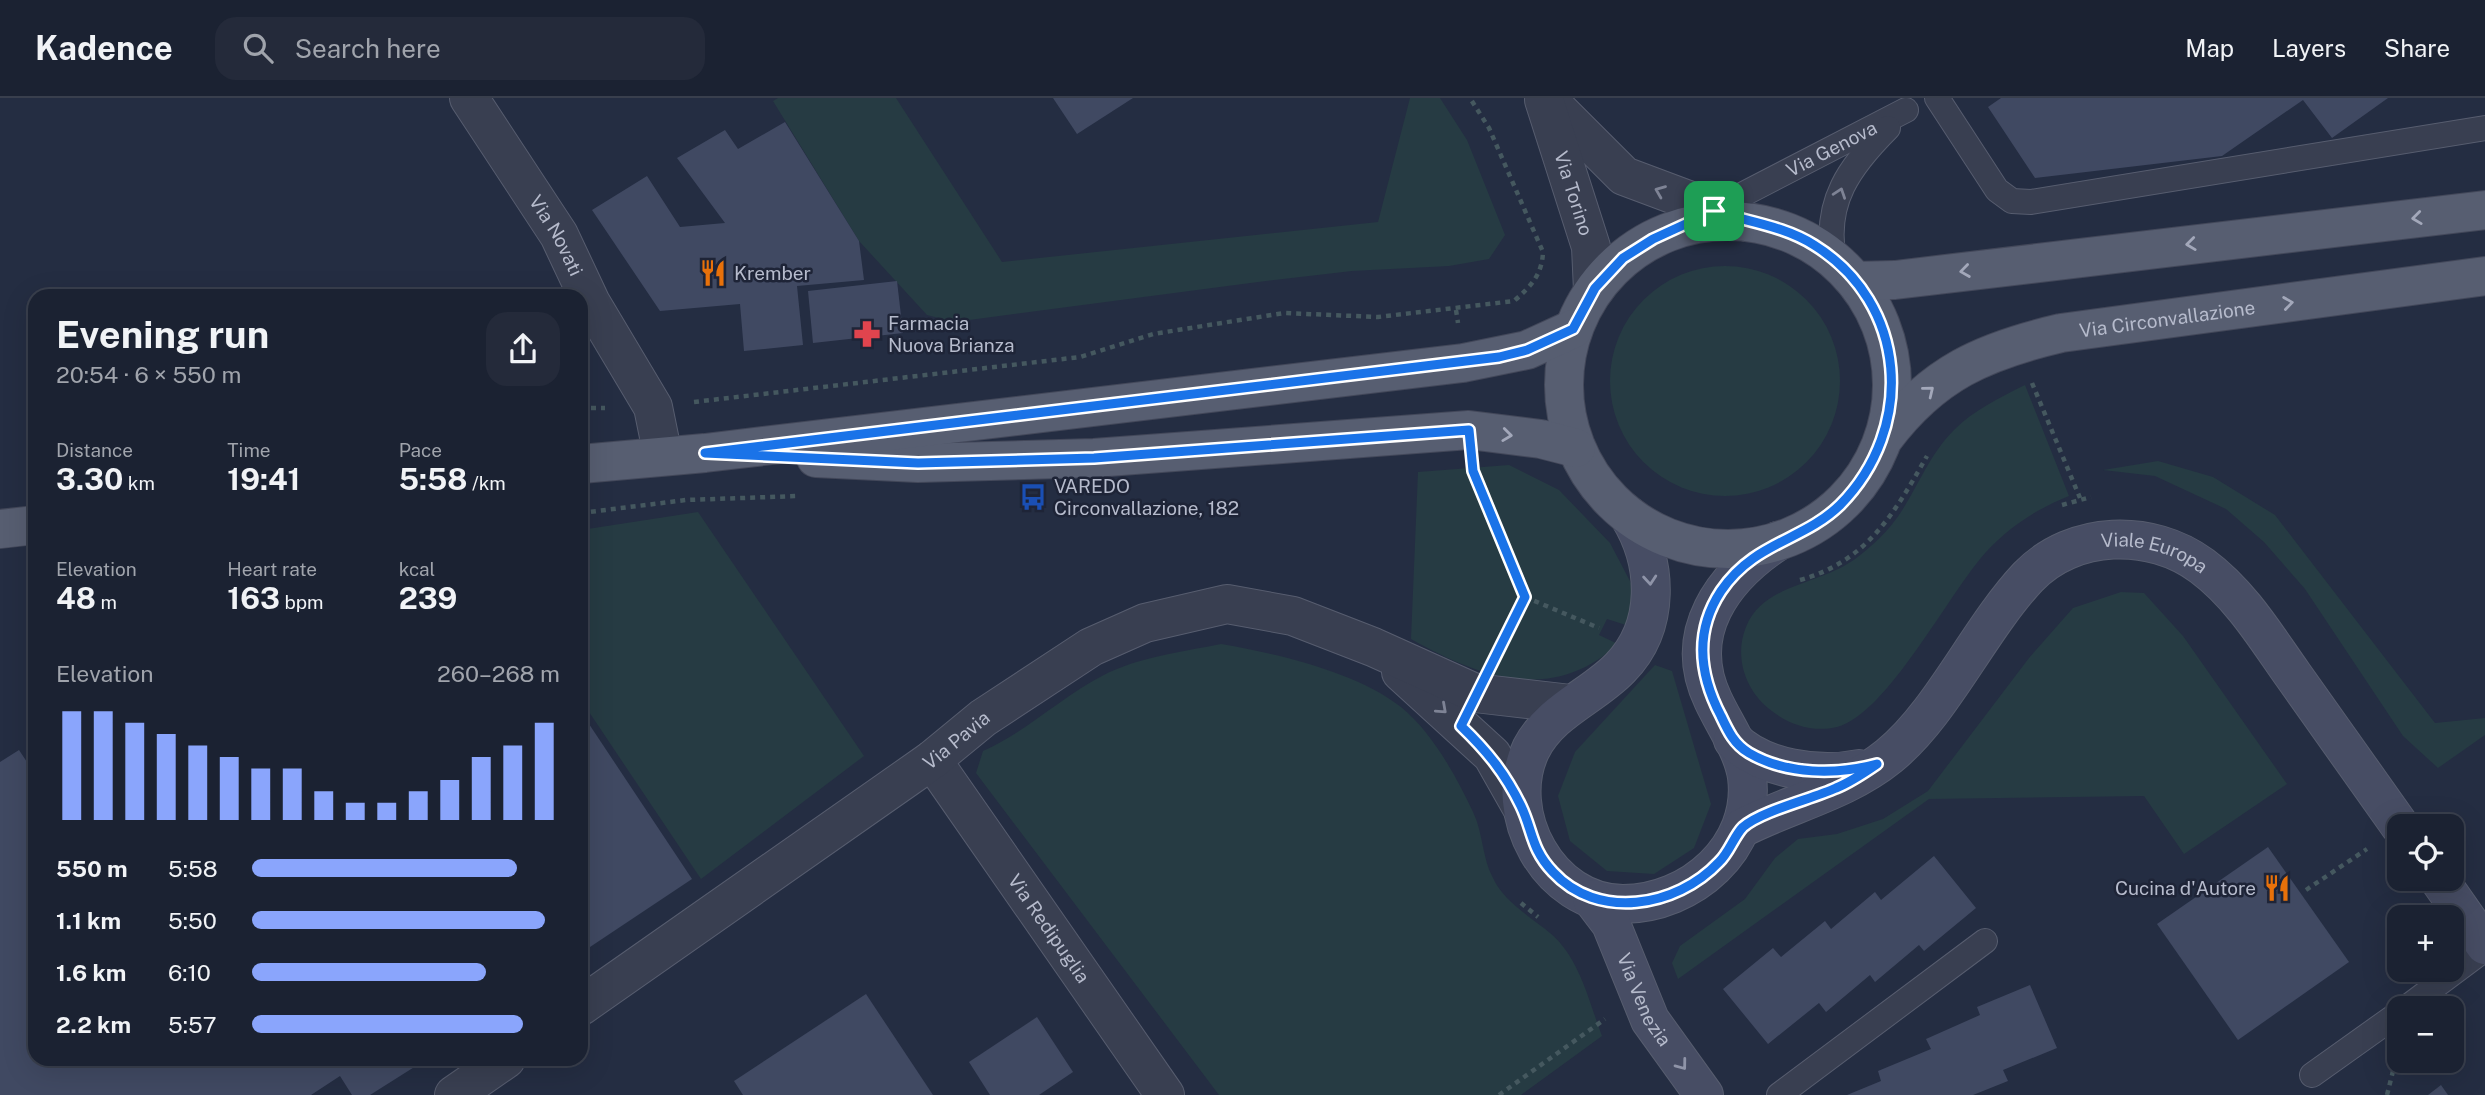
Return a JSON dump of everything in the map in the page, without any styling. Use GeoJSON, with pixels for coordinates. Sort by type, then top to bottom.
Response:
{"type":"FeatureCollection","features":[{"type":"Feature","properties":{"kind":"main road"},"geometry":{"type":"LineString","coordinates":[[1844,270],[1895,280],[2485,210]]}},
{"type":"Feature","properties":{"kind":"main road"},"geometry":{"type":"LineString","coordinates":[[1731,216],[1794,234],[1844,270],[1877,317],[1891,363],[1891,399],[1882,440],[1863,477],[1840,505],[1816,523],[1778,541],[1742,549],[1700,547],[1660,535],[1629,516],[1596,484],[1576,448],[1567,423],[1563,389],[1566,352],[1573,329],[1593,290],[1627,255],[1676,229],[1731,216]]}},
{"type":"Feature","properties":{"kind":"main road","name":"Via Circonvallazione"},"geometry":{"type":"LineString","coordinates":[[1882,440],[1896,421],[1939,383],[1983,356],[2014,344],[2061,333],[2485,276]]}},
{"type":"Feature","properties":{"kind":"main road"},"geometry":{"type":"LineString","coordinates":[[588,463],[705,453],[1463,363],[1527,350],[1573,329]]}},
{"type":"Feature","properties":{"kind":"main road"},"geometry":{"type":"LineString","coordinates":[[705,453],[918,463],[1067,459],[1469,430],[1541,439],[1576,448]]}},
{"type":"Feature","properties":{"kind":"main road"},"geometry":{"type":"LineString","coordinates":[[0,529],[28,526]]}},
{"type":"Feature","properties":{"kind":"street","name":"Via Novati"},"geometry":{"type":"LineString","coordinates":[[469,98],[559,235],[584,289]]}},
{"type":"Feature","properties":{"kind":"street","name":"Via Torino"},"geometry":{"type":"LineString","coordinates":[[1545,98],[1625,176],[1731,216]]}},
{"type":"Feature","properties":{"kind":"street","name":"Via Torino"},"geometry":{"type":"LineString","coordinates":[[1545,98],[1591,247],[1593,290]]}},
{"type":"Feature","properties":{"kind":"street","name":"Via Novati"},"geometry":{"type":"LineString","coordinates":[[588,297],[653,407],[663,456]]}},
{"type":"Feature","properties":{"kind":"street"},"geometry":{"type":"LineString","coordinates":[[1629,516],[1641,537],[1649,565],[1651,605],[1646,622],[1631,654],[1620,668],[1549,723],[1532,748],[1524,773],[1522,808],[1527,829],[1544,861],[1564,883],[1592,899],[1633,904],[1685,887],[1719,863],[1742,828],[1747,804],[1747,779],[1733,740],[1705,681],[1703,635],[1710,610],[1723,589],[1749,561],[1778,541]]}},
{"type":"Feature","properties":{"kind":"street","name":"Viale Europa"},"geometry":{"type":"LineString","coordinates":[[1742,828],[1838,788],[1877,764],[1918,725],[2029,576],[2066,552],[2087,543],[2110,538],[2157,543],[2201,565],[2239,600],[2387,832]]}},
{"type":"Feature","properties":{"kind":"street","name":"Via Pavia"},"geometry":{"type":"LineString","coordinates":[[588,1001],[932,760],[983,718],[1091,647],[1146,623],[1227,604],[1293,616],[1373,647],[1475,693],[1571,704]]}},
{"type":"Feature","properties":{"kind":"street","name":"Via Pavia"},"geometry":{"type":"LineString","coordinates":[[1373,647],[1492,755],[1522,808]]}},
{"type":"Feature","properties":{"kind":"street"},"geometry":{"type":"LineString","coordinates":[[1733,740],[1757,757],[1799,769],[1835,772],[1877,764]]}},
{"type":"Feature","properties":{"kind":"street","name":"Via Redipuglia"},"geometry":{"type":"LineString","coordinates":[[932,760],[1165,1095]]}},
{"type":"Feature","properties":{"kind":"street"},"geometry":{"type":"LineString","coordinates":[[2447,891],[2485,947]]}},
{"type":"Feature","properties":{"kind":"street","name":"Via Venezia"},"geometry":{"type":"LineString","coordinates":[[1592,899],[1611,924],[1650,1020],[1704,1095]]}},
{"type":"Feature","properties":{"kind":"street"},"geometry":{"type":"LineString","coordinates":[[454,1095],[496,1066]]}},
{"type":"Feature","properties":{"kind":"lane"},"geometry":{"type":"LineString","coordinates":[[1937,98],[1997,190],[2012,201],[2031,202],[2485,128]]}},
{"type":"Feature","properties":{"kind":"lane","name":"Via Genova"},"geometry":{"type":"LineString","coordinates":[[1731,216],[1906,110],[1847,174],[1832,224],[1844,270]]}},
{"type":"Feature","properties":{"kind":"lane"},"geometry":{"type":"LineString","coordinates":[[1779,1095],[1985,941]]}},
{"type":"Feature","properties":{"kind":"lane"},"geometry":{"type":"LineString","coordinates":[[2422,996],[2485,947]]}},
{"type":"Feature","properties":{"kind":"lane"},"geometry":{"type":"LineString","coordinates":[[2312,1075],[2387,1022]]}},
{"type":"Feature","properties":{"kind":"path"},"geometry":{"type":"LineString","coordinates":[[588,408],[653,407],[1080,357],[1153,334],[1284,313],[1378,317],[1456,310],[1514,301],[1531,286],[1542,268],[1543,252],[1489,128],[1470,98]]}},
{"type":"Feature","properties":{"kind":"path"},"geometry":{"type":"LineString","coordinates":[[1456,310],[1463,363]]}},
{"type":"Feature","properties":{"kind":"path"},"geometry":{"type":"LineString","coordinates":[[2030,379],[2080,498]]}},
{"type":"Feature","properties":{"kind":"path"},"geometry":{"type":"LineString","coordinates":[[1469,430],[1473,471],[1525,597],[1475,693]]}},
{"type":"Feature","properties":{"kind":"path"},"geometry":{"type":"LineString","coordinates":[[1791,582],[1828,570],[1867,542],[1903,502],[1934,447]]}},
{"type":"Feature","properties":{"kind":"path"},"geometry":{"type":"LineString","coordinates":[[2056,507],[2091,497]]}},
{"type":"Feature","properties":{"kind":"path"},"geometry":{"type":"LineString","coordinates":[[2306,890],[2387,835]]}},
{"type":"Feature","properties":{"kind":"path"},"geometry":{"type":"LineString","coordinates":[[1519,900],[1526,910],[1545,922]]}},
{"type":"Feature","properties":{"kind":"path"},"geometry":{"type":"LineString","coordinates":[[1602,1010],[1612,1028]]}},
{"type":"Feature","properties":{"kind":"path"},"geometry":{"type":"LineString","coordinates":[[1499,1095],[1605,1019]]}},
{"type":"Feature","properties":{"kind":"path"},"geometry":{"type":"LineString","coordinates":[[2387,1095],[2392,1073]]}},
{"type":"Feature","properties":{"kind":"shaded area"},"geometry":{"type":"Polygon","coordinates":[[[778,98],[896,98],[1002,262],[1378,222],[1410,98],[1440,98],[1467,140],[1505,235],[1489,259],[1449,266],[1352,271],[954,322],[927,315],[859,241],[773,101],[778,98]]]}},
{"type":"Feature","properties":{"kind":"shaded area"},"geometry":{"type":"Polygon","coordinates":[[[1725,266],[1747,268],[1769,275],[1789,285],[1814,308],[1835,348],[1840,381],[1838,403],[1831,425],[1821,445],[1798,470],[1758,491],[1725,496],[1703,494],[1681,487],[1661,477],[1636,454],[1615,414],[1610,381],[1612,359],[1619,337],[1629,317],[1652,292],[1692,271],[1725,266]]]}},
{"type":"Feature","properties":{"kind":"shaded area"},"geometry":{"type":"Polygon","coordinates":[[[2025,385],[2069,496],[2024,519],[1986,552],[1897,677],[1856,717],[1837,727],[1818,729],[1792,723],[1768,708],[1748,682],[1742,660],[1743,638],[1755,612],[1766,601],[1780,593],[1844,566],[1864,552],[1895,521],[1931,460],[1954,430],[1978,410],[2025,385]]]}},
{"type":"Feature","properties":{"kind":"shaded area"},"geometry":{"type":"Polygon","coordinates":[[[2158,461],[2213,477],[2275,515],[2435,723],[2485,718],[2485,735],[2438,768],[2403,736],[2305,589],[2264,542],[2226,509],[2155,476],[2103,470],[2158,461]]]}},
{"type":"Feature","properties":{"kind":"shaded area"},"geometry":{"type":"Polygon","coordinates":[[[1509,465],[1559,490],[1610,543],[1631,583],[1634,612],[1629,626],[1607,619],[1599,635],[1618,644],[1593,663],[1568,674],[1542,679],[1516,679],[1490,674],[1463,665],[1411,639],[1418,472],[1509,465]]]}},
{"type":"Feature","properties":{"kind":"shaded area"},"geometry":{"type":"Polygon","coordinates":[[[698,512],[864,756],[701,879],[588,710],[588,529],[698,512]]]}},
{"type":"Feature","properties":{"kind":"shaded area"},"geometry":{"type":"Polygon","coordinates":[[[2121,592],[2144,593],[2183,636],[2287,784],[2184,854],[2144,796],[1929,799],[1678,979],[1672,963],[1680,946],[1745,899],[1775,858],[1798,839],[1837,834],[1883,819],[1928,791],[2029,658],[2073,608],[2121,592]]]}},
{"type":"Feature","properties":{"kind":"shaded area"},"geometry":{"type":"Polygon","coordinates":[[[1221,644],[1290,659],[1339,674],[1383,695],[1412,717],[1442,755],[1466,798],[1476,820],[1489,870],[1498,887],[1511,902],[1550,933],[1569,955],[1582,981],[1602,1036],[1521,1095],[1219,1095],[976,773],[983,751],[1014,734],[1102,676],[1145,660],[1221,644]]]}},
{"type":"Feature","properties":{"kind":"shaded area"},"geometry":{"type":"Polygon","coordinates":[[[1655,665],[1672,671],[1711,804],[1694,848],[1654,874],[1607,871],[1570,841],[1558,796],[1575,752],[1655,665]]]}},
{"type":"Feature","properties":{"kind":"building"},"geometry":{"type":"Polygon","coordinates":[[[1053,98],[1133,98],[1077,134],[1053,98]]]}},
{"type":"Feature","properties":{"kind":"building"},"geometry":{"type":"Polygon","coordinates":[[[2001,98],[2388,98],[2332,138],[2303,100],[2222,156],[2035,178],[1988,107],[2001,98]]]}},
{"type":"Feature","properties":{"kind":"building"},"geometry":{"type":"Polygon","coordinates":[[[785,122],[859,241],[864,280],[797,286],[803,345],[744,351],[740,304],[660,311],[592,210],[647,176],[680,227],[725,223],[677,158],[725,130],[738,149],[785,122]]]}},
{"type":"Feature","properties":{"kind":"building"},"geometry":{"type":"Polygon","coordinates":[[[897,281],[903,333],[813,343],[808,291],[897,281]]]}},
{"type":"Feature","properties":{"kind":"building"},"geometry":{"type":"Polygon","coordinates":[[[588,723],[692,879],[588,948],[588,723]]]}},
{"type":"Feature","properties":{"kind":"building"},"geometry":{"type":"Polygon","coordinates":[[[19,750],[28,764],[28,1066],[416,1066],[370,1095],[352,1095],[340,1076],[311,1095],[0,1095],[0,762],[19,750]]]}},
{"type":"Feature","properties":{"kind":"building"},"geometry":{"type":"Polygon","coordinates":[[[2268,847],[2349,962],[2238,1040],[2157,924],[2268,847]]]}},
{"type":"Feature","properties":{"kind":"building"},"geometry":{"type":"Polygon","coordinates":[[[1934,856],[1976,908],[1924,951],[1919,945],[1875,982],[1870,975],[1826,1012],[1819,1003],[1768,1044],[1723,989],[1773,948],[1781,957],[1825,921],[1831,929],[1875,892],[1881,900],[1934,856]]]}},
{"type":"Feature","properties":{"kind":"building"},"geometry":{"type":"Polygon","coordinates":[[[2030,985],[2057,1048],[2003,1070],[2008,1081],[1973,1095],[1847,1095],[1881,1081],[1878,1071],[1931,1049],[1926,1039],[1980,1015],[1977,1007],[2030,985]]]}},
{"type":"Feature","properties":{"kind":"building"},"geometry":{"type":"Polygon","coordinates":[[[866,994],[933,1095],[743,1095],[734,1081],[866,994]]]}},
{"type":"Feature","properties":{"kind":"building"},"geometry":{"type":"Polygon","coordinates":[[[1037,1017],[1073,1072],[1039,1095],[990,1095],[969,1062],[1037,1017]]]}},
{"type":"Feature","properties":{"kind":"building"},"geometry":{"type":"Polygon","coordinates":[[[2441,1085],[2448,1095],[2428,1095],[2441,1085]]]}},
{"type":"Feature","properties":{"kind":"place","name":"Krember"},"geometry":{"type":"Point","coordinates":[713,273]}},
{"type":"Feature","properties":{"kind":"place","name":"Farmacia Nuova Brianza"},"geometry":{"type":"Point","coordinates":[867,334]}},
{"type":"Feature","properties":{"kind":"place","name":"VAREDO Circonvallazione, 182"},"geometry":{"type":"Point","coordinates":[1033,497]}},
{"type":"Feature","properties":{"kind":"place","name":"Cucina d'Autore"},"geometry":{"type":"Point","coordinates":[2277,888]}},
{"type":"Feature","properties":{"kind":"route"},"geometry":{"type":"LineString","coordinates":[[1714,211],[1794,234],[1825,252],[1843,268],[1866,296],[1882,328],[1891,363],[1892,393],[1888,422],[1882,440],[1860,483],[1835,509],[1816,523],[1778,541],[1749,561],[1723,589],[1710,610],[1703,635],[1705,681],[1733,740],[1757,757],[1815,771],[1856,770],[1877,764],[1838,788],[1782,808],[1742,828],[1728,852],[1708,873],[1685,887],[1647,901],[1620,904],[1592,899],[1564,883],[1553,873],[1534,846],[1522,808],[1492,755],[1461,726],[1475,693],[1525,597],[1473,471],[1469,430],[1094,458],[918,463],[705,453],[1499,357],[1551,341],[1573,329],[1579,313],[1595,288],[1623,258],[1643,244],[1714,211]]}}]}
